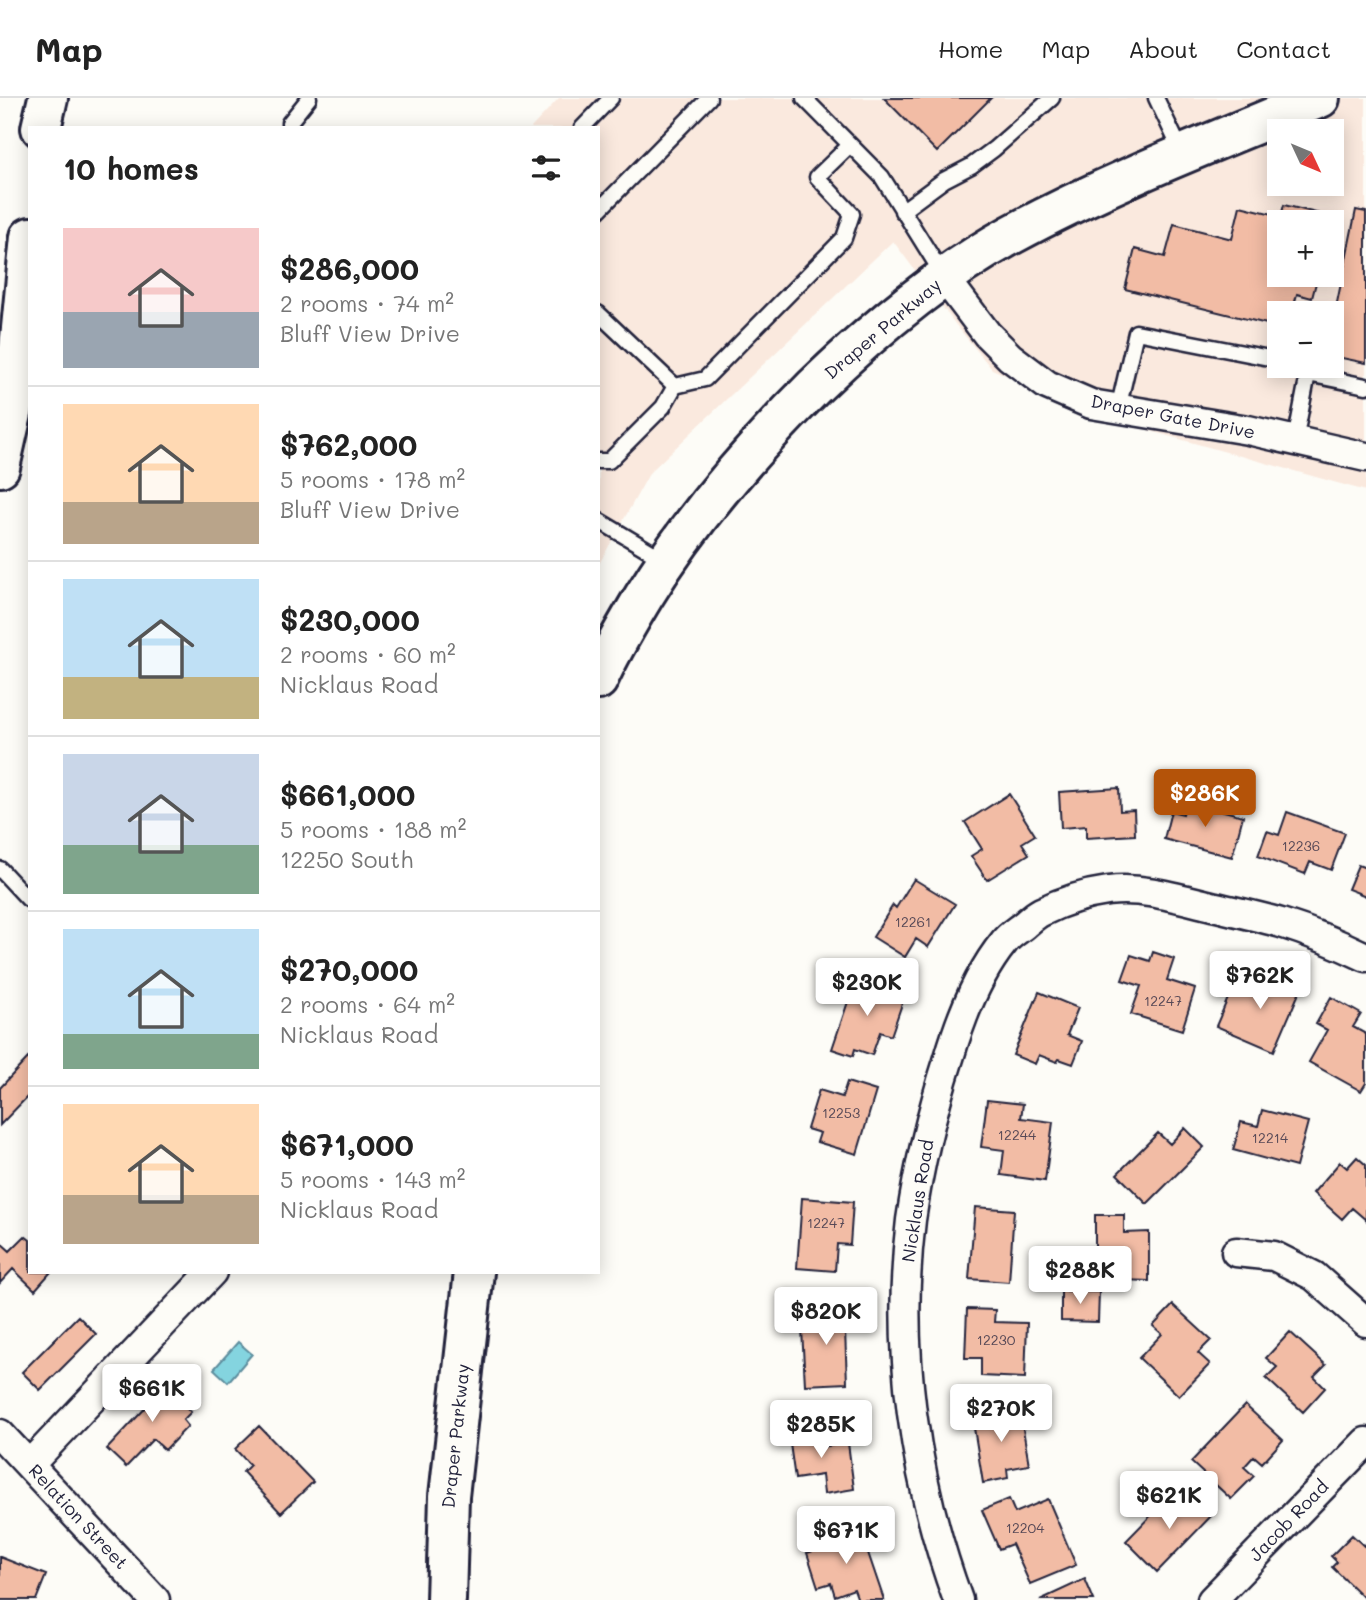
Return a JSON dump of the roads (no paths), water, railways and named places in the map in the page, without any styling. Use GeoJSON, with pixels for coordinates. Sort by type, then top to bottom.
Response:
{"type":"FeatureCollection","features":[{"type":"Feature","properties":{"kind":"main road"},"geometry":{"type":"LineString","coordinates":[[41,126],[48,98]]}},
{"type":"Feature","properties":{"kind":"main road","name":"Draper Parkway"},"geometry":{"type":"LineString","coordinates":[[600,676],[627,624],[666,561],[727,481],[784,417],[881,326],[944,277],[1009,236],[1124,179],[1320,98]]}},
{"type":"Feature","properties":{"kind":"main road"},"geometry":{"type":"LineString","coordinates":[[0,467],[13,409],[18,292],[28,246]]}},
{"type":"Feature","properties":{"kind":"main road","name":"Draper Parkway"},"geometry":{"type":"LineString","coordinates":[[446,1600],[449,1496],[474,1274]]}},
{"type":"Feature","properties":{"kind":"street","name":"Draper Gate Drive"},"geometry":{"type":"LineString","coordinates":[[944,277],[987,334],[1010,358],[1047,386],[1091,404],[1248,430],[1366,457]]}},
{"type":"Feature","properties":{"kind":"street","name":"Nicklaus Road"},"geometry":{"type":"LineString","coordinates":[[958,1600],[933,1522],[920,1464],[910,1400],[906,1328],[907,1281],[911,1221],[922,1158],[937,1097],[960,1024],[981,977],[1005,940],[1040,913],[1072,899],[1109,891],[1152,891],[1281,923],[1366,957]]}},
{"type":"Feature","properties":{"kind":"street"},"geometry":{"type":"LineString","coordinates":[[1236,1252],[1274,1256],[1314,1276],[1366,1322]]}},
{"type":"Feature","properties":{"kind":"street"},"geometry":{"type":"LineString","coordinates":[[29,1465],[210,1274]]}},
{"type":"Feature","properties":{"kind":"street","name":"Relation Street"},"geometry":{"type":"LineString","coordinates":[[0,1434],[155,1600]]}},
{"type":"Feature","properties":{"kind":"street","name":"Jacob Road"},"geometry":{"type":"LineString","coordinates":[[1212,1600],[1366,1442]]}},
{"type":"Feature","properties":{"kind":"lane"},"geometry":{"type":"LineString","coordinates":[[289,123],[309,98]]}},
{"type":"Feature","properties":{"kind":"lane"},"geometry":{"type":"LineString","coordinates":[[584,126],[611,98]]}},
{"type":"Feature","properties":{"kind":"lane"},"geometry":{"type":"LineString","coordinates":[[600,209],[709,98]]}},
{"type":"Feature","properties":{"kind":"lane"},"geometry":{"type":"LineString","coordinates":[[804,98],[882,177],[944,277]]}},
{"type":"Feature","properties":{"kind":"lane"},"geometry":{"type":"LineString","coordinates":[[902,211],[944,180],[971,166],[994,149],[1052,98]]}},
{"type":"Feature","properties":{"kind":"lane"},"geometry":{"type":"LineString","coordinates":[[1156,98],[1183,154]]}},
{"type":"Feature","properties":{"kind":"lane"},"geometry":{"type":"LineString","coordinates":[[600,461],[609,461],[663,407],[675,386],[705,379],[844,238],[852,214],[817,177],[850,145]]}},
{"type":"Feature","properties":{"kind":"lane"},"geometry":{"type":"LineString","coordinates":[[600,315],[675,386]]}},
{"type":"Feature","properties":{"kind":"lane"},"geometry":{"type":"LineString","coordinates":[[1118,409],[1136,332],[1267,358]]}},
{"type":"Feature","properties":{"kind":"lane"},"geometry":{"type":"LineString","coordinates":[[1295,441],[1307,378]]}},
{"type":"Feature","properties":{"kind":"lane"},"geometry":{"type":"LineString","coordinates":[[1327,378],[1366,386]]}},
{"type":"Feature","properties":{"kind":"lane"},"geometry":{"type":"LineString","coordinates":[[600,521],[666,561]]}},
{"type":"Feature","properties":{"kind":"lane"},"geometry":{"type":"LineString","coordinates":[[0,869],[28,898]]}},
{"type":"Feature","properties":{"kind":"water"},"geometry":{"type":"Polygon","coordinates":[[[238,1342],[252,1354],[228,1382],[214,1369],[238,1342]]]}}]}
